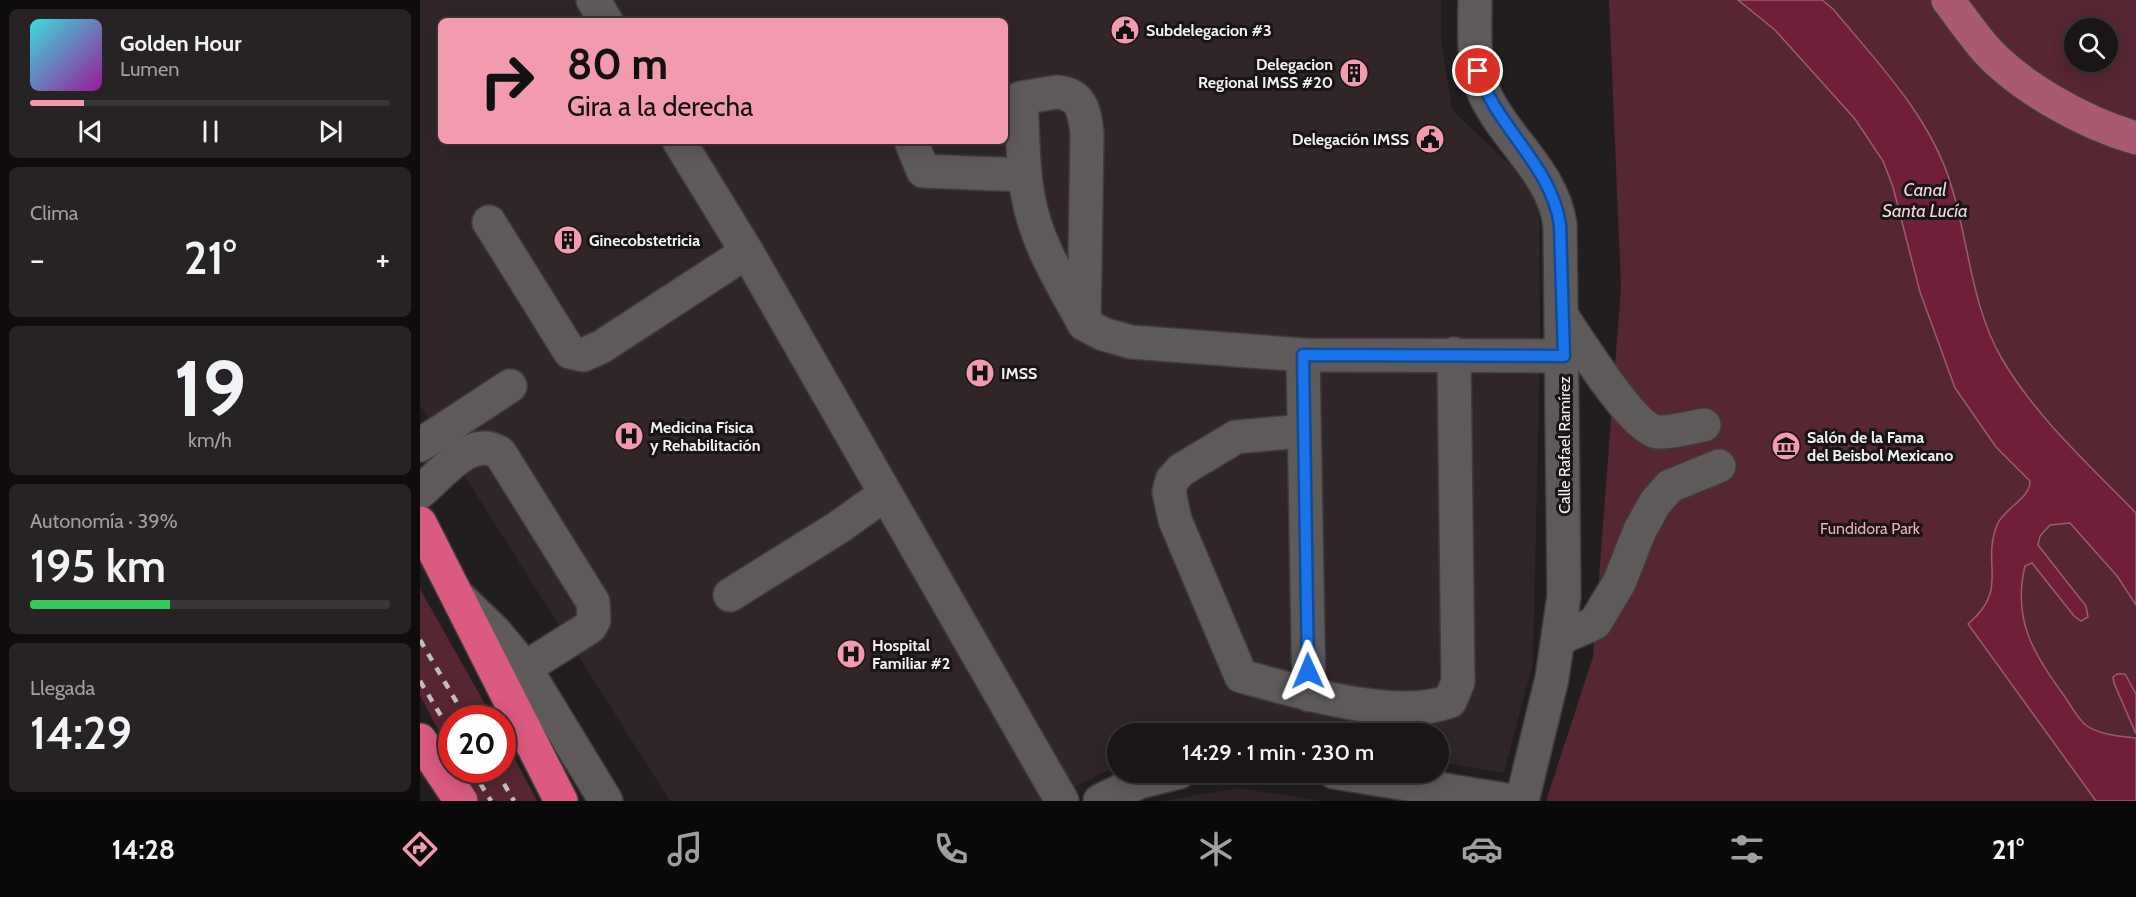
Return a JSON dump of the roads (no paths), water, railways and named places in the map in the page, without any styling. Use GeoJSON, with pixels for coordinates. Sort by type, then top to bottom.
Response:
{"type":"FeatureCollection","features":[{"type":"Feature","properties":{"kind":"highway"},"geometry":{"type":"LineString","coordinates":[[420,524],[561,801]]}},
{"type":"Feature","properties":{"kind":"highway"},"geometry":{"type":"LineString","coordinates":[[420,740],[460,801]]}},
{"type":"Feature","properties":{"kind":"main road"},"geometry":{"type":"LineString","coordinates":[[1948,0],[1983,46],[2036,91],[2080,116],[2136,138]]}},
{"type":"Feature","properties":{"kind":"street"},"geometry":{"type":"LineString","coordinates":[[593,0],[604,18]]}},
{"type":"Feature","properties":{"kind":"street","name":"Calle Rafael Ramírez"},"geometry":{"type":"LineString","coordinates":[[1475,0],[1474,46],[1485,95],[1547,185],[1558,206],[1564,356],[1564,596],[1560,638],[1522,801]]}},
{"type":"Feature","properties":{"kind":"street"},"geometry":{"type":"LineString","coordinates":[[1084,324],[1087,133],[1084,110],[1079,100],[1068,93],[1056,92],[1013,100],[1036,230],[1053,268],[1084,324],[1110,337],[1131,342],[1303,355],[1564,356]]}},
{"type":"Feature","properties":{"kind":"street"},"geometry":{"type":"LineString","coordinates":[[681,144],[747,252],[1062,801]]}},
{"type":"Feature","properties":{"kind":"street"},"geometry":{"type":"LineString","coordinates":[[912,144],[923,171],[1026,175]]}},
{"type":"Feature","properties":{"kind":"street"},"geometry":{"type":"LineString","coordinates":[[489,222],[570,352],[583,355],[602,347],[747,252]]}},
{"type":"Feature","properties":{"kind":"street"},"geometry":{"type":"LineString","coordinates":[[1563,318],[1620,399],[1646,427],[1658,432],[1704,425]]}},
{"type":"Feature","properties":{"kind":"street"},"geometry":{"type":"LineString","coordinates":[[1304,431],[1236,437],[1181,470],[1172,480],[1169,492],[1175,520],[1241,676],[1309,695],[1375,706],[1429,707],[1450,701],[1458,682],[1454,354]]}},
{"type":"Feature","properties":{"kind":"street"},"geometry":{"type":"LineString","coordinates":[[1303,355],[1309,695]]}},
{"type":"Feature","properties":{"kind":"street"},"geometry":{"type":"LineString","coordinates":[[420,445],[510,386]]}},
{"type":"Feature","properties":{"kind":"street"},"geometry":{"type":"LineString","coordinates":[[420,492],[469,450],[492,447],[500,453],[593,602],[594,620],[590,627],[525,668]]}},
{"type":"Feature","properties":{"kind":"street"},"geometry":{"type":"LineString","coordinates":[[1560,638],[1595,624],[1619,583],[1655,502],[1670,486],[1719,466]]}},
{"type":"Feature","properties":{"kind":"street"},"geometry":{"type":"LineString","coordinates":[[730,596],[839,527],[885,494]]}},
{"type":"Feature","properties":{"kind":"street"},"geometry":{"type":"LineString","coordinates":[[458,596],[495,632],[525,668],[606,801]]}},
{"type":"Feature","properties":{"kind":"street"},"geometry":{"type":"LineString","coordinates":[[1100,801],[1137,783]]}},
{"type":"Feature","properties":{"kind":"street"},"geometry":{"type":"LineString","coordinates":[[1402,783],[1512,801]]}},
{"type":"Feature","properties":{"kind":"water","name":"Canal Santa Lucía"},"geometry":{"type":"Polygon","coordinates":[[[1738,0],[1822,0],[1833,9],[1901,91],[1930,136],[1942,160],[1957,207],[1983,317],[2002,359],[2047,421],[2136,513],[2136,605],[2117,576],[2070,523],[2050,525],[2040,536],[2038,545],[2086,606],[2088,617],[2081,621],[2074,616],[2032,563],[2025,566],[2021,603],[2028,636],[2035,651],[2081,720],[2098,731],[2136,738],[2136,801],[2096,801],[1968,624],[1981,611],[1988,599],[1992,576],[1993,539],[1997,525],[2000,519],[2026,493],[2030,481],[1996,447],[1955,388],[1920,292],[1893,187],[1883,161],[1855,119],[1775,30],[1738,0]]]}},
{"type":"Feature","properties":{"kind":"water"},"geometry":{"type":"Polygon","coordinates":[[[2117,674],[2125,674],[2136,694],[2136,734],[2114,683],[2113,677],[2117,674]]]}},
{"type":"Feature","properties":{"kind":"railway"},"geometry":{"type":"LineString","coordinates":[[420,640],[458,705]]}},
{"type":"Feature","properties":{"kind":"railway"},"geometry":{"type":"LineString","coordinates":[[420,681],[438,711]]}},
{"type":"Feature","properties":{"kind":"railway"},"geometry":{"type":"LineString","coordinates":[[480,783],[491,801]]}},
{"type":"Feature","properties":{"kind":"railway"},"geometry":{"type":"LineString","coordinates":[[504,783],[514,801]]}},
{"type":"Feature","properties":{"kind":"place","name":"Subdelegacion #3"},"geometry":{"type":"Point","coordinates":[1125,30]}},
{"type":"Feature","properties":{"kind":"place","name":"Delegacion Regional IMSS #20"},"geometry":{"type":"Point","coordinates":[1354,73]}},
{"type":"Feature","properties":{"kind":"place","name":"Delegación IMSS"},"geometry":{"type":"Point","coordinates":[1430,139]}},
{"type":"Feature","properties":{"kind":"place","name":"Ginecobstetricia"},"geometry":{"type":"Point","coordinates":[568,240]}},
{"type":"Feature","properties":{"kind":"place","name":"IMSS"},"geometry":{"type":"Point","coordinates":[980,373]}},
{"type":"Feature","properties":{"kind":"place","name":"Medicina Física y Rehabilitación"},"geometry":{"type":"Point","coordinates":[629,436]}},
{"type":"Feature","properties":{"kind":"place","name":"Salón de la Fama del Beisbol Mexicano"},"geometry":{"type":"Point","coordinates":[1786,446]}},
{"type":"Feature","properties":{"kind":"place","name":"Hospital Familiar #2"},"geometry":{"type":"Point","coordinates":[851,654]}},
{"type":"Feature","properties":{"kind":"park label","name":"Fundidora Park"},"geometry":{"type":"Point","coordinates":[1870,528]}}]}
